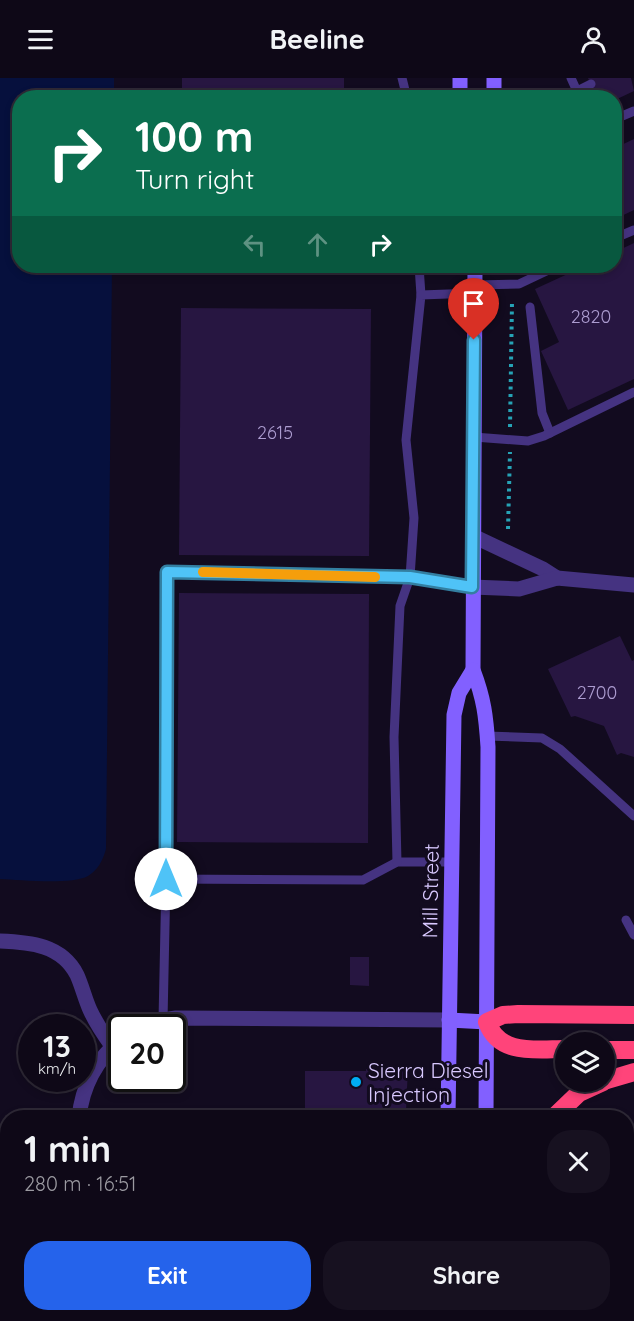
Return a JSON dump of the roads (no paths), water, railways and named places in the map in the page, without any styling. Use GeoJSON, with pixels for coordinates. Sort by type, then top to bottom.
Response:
{"type":"FeatureCollection","features":[{"type":"Feature","properties":{"kind":"highway"},"geometry":{"type":"LineString","coordinates":[[555,1049],[517,1049],[508,1046],[494,1036],[487,1022],[503,1016],[518,1014],[634,1015]]}},
{"type":"Feature","properties":{"kind":"highway"},"geometry":{"type":"LineString","coordinates":[[615,1050],[634,1050]]}},
{"type":"Feature","properties":{"kind":"highway"},"geometry":{"type":"LineString","coordinates":[[615,1078],[634,1072]]}},
{"type":"Feature","properties":{"kind":"highway"},"geometry":{"type":"LineString","coordinates":[[561,1110],[581,1092]]}},
{"type":"Feature","properties":{"kind":"main road","name":"Mill Street"},"geometry":{"type":"LineString","coordinates":[[475,273],[472,670],[482,694],[486,712],[487,736],[486,1110]]}},
{"type":"Feature","properties":{"kind":"main road","name":"Mill Street"},"geometry":{"type":"LineString","coordinates":[[448,1110],[454,715],[459,693],[472,670]]}},
{"type":"Feature","properties":{"kind":"main road"},"geometry":{"type":"LineString","coordinates":[[449,1020],[487,1022]]}},
{"type":"Feature","properties":{"kind":"street"},"geometry":{"type":"LineString","coordinates":[[473,536],[557,578]]}},
{"type":"Feature","properties":{"kind":"street"},"geometry":{"type":"LineString","coordinates":[[472,587],[519,590],[557,578],[634,585]]}},
{"type":"Feature","properties":{"kind":"street"},"geometry":{"type":"LineString","coordinates":[[0,941],[40,945],[67,961],[78,977],[91,1012],[108,1032]]}},
{"type":"Feature","properties":{"kind":"street"},"geometry":{"type":"LineString","coordinates":[[186,1020],[449,1020]]}},
{"type":"Feature","properties":{"kind":"street"},"geometry":{"type":"LineString","coordinates":[[80,1110],[83,1093],[89,1078],[108,1054]]}},
{"type":"Feature","properties":{"kind":"lane"},"geometry":{"type":"LineString","coordinates":[[584,90],[591,84]]}},
{"type":"Feature","properties":{"kind":"lane"},"geometry":{"type":"LineString","coordinates":[[397,862],[394,737],[400,606],[410,577],[414,518],[406,440],[421,295],[419,273]]}},
{"type":"Feature","properties":{"kind":"lane"},"geometry":{"type":"LineString","coordinates":[[421,295],[519,284],[542,273]]}},
{"type":"Feature","properties":{"kind":"lane"},"geometry":{"type":"LineString","coordinates":[[530,308],[542,413],[550,433]]}},
{"type":"Feature","properties":{"kind":"lane"},"geometry":{"type":"LineString","coordinates":[[474,437],[528,441],[550,433],[634,392]]}},
{"type":"Feature","properties":{"kind":"lane"},"geometry":{"type":"LineString","coordinates":[[163,1014],[167,572],[410,577],[472,587]]}},
{"type":"Feature","properties":{"kind":"lane"},"geometry":{"type":"LineString","coordinates":[[487,736],[542,738],[560,749],[634,816]]}},
{"type":"Feature","properties":{"kind":"lane"},"geometry":{"type":"LineString","coordinates":[[166,879],[363,880],[397,862],[451,862]]}},
{"type":"Feature","properties":{"kind":"lane"},"geometry":{"type":"LineString","coordinates":[[626,920],[634,935]]}},
{"type":"Feature","properties":{"kind":"place","name":"Sierra Diesel Injection"},"geometry":{"type":"Point","coordinates":[356,1082]}}]}
